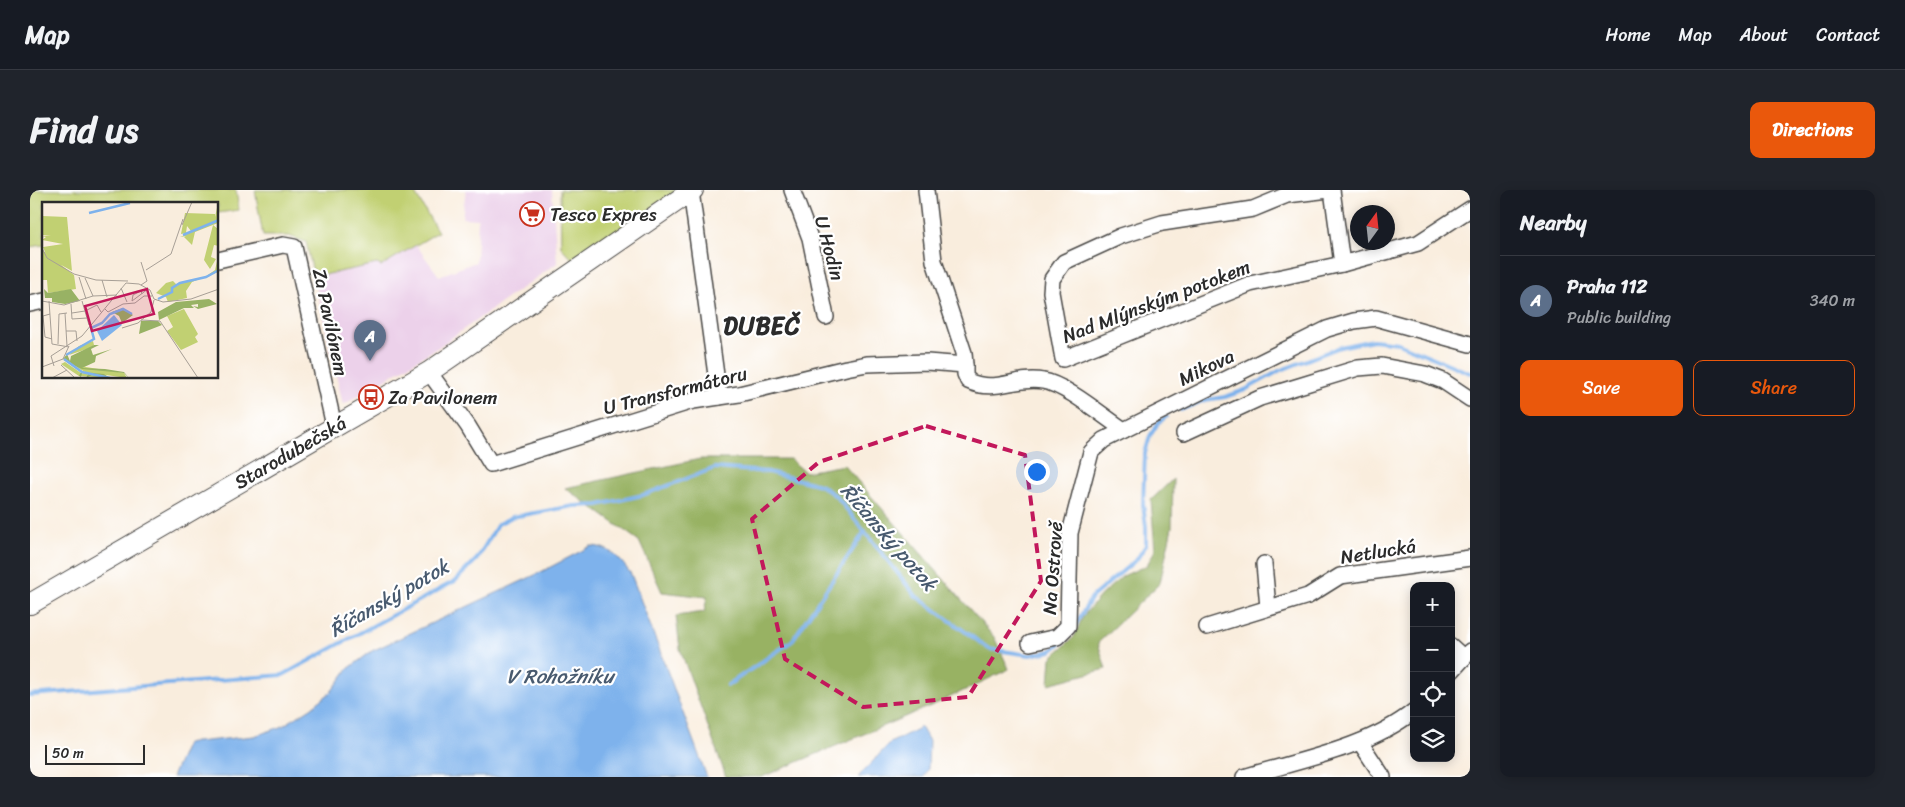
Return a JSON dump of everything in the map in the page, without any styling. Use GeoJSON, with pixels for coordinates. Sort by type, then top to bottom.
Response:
{"type":"FeatureCollection","features":[{"type":"Feature","properties":{"kind":"street","name":"U Hodin"},"geometry":{"type":"LineString","coordinates":[[792,190],[810,238],[826,317]]}},
{"type":"Feature","properties":{"kind":"street"},"geometry":{"type":"LineString","coordinates":[[926,190],[934,261],[964,353],[965,374],[968,382],[977,386],[994,388],[1018,381],[1044,381],[1059,386],[1124,430]]}},
{"type":"Feature","properties":{"kind":"street","name":"Nad Mlýnským potokem"},"geometry":{"type":"LineString","coordinates":[[1342,264],[1331,190],[1288,195],[1253,209],[1162,223],[1121,236],[1064,262],[1052,279],[1051,292],[1063,359],[1250,284],[1342,264],[1418,243],[1470,209]]}},
{"type":"Feature","properties":{"kind":"street"},"geometry":{"type":"LineString","coordinates":[[692,191],[719,397]]}},
{"type":"Feature","properties":{"kind":"street","name":"Starodubečská"},"geometry":{"type":"LineString","coordinates":[[30,604],[429,372],[692,191]]}},
{"type":"Feature","properties":{"kind":"street","name":"Za Pavilónem"},"geometry":{"type":"LineString","coordinates":[[219,260],[288,244],[294,247],[334,426]]}},
{"type":"Feature","properties":{"kind":"street","name":"Mikova"},"geometry":{"type":"LineString","coordinates":[[1124,430],[1327,330],[1354,321],[1376,318],[1470,344]]}},
{"type":"Feature","properties":{"kind":"street","name":"U Transformátoru"},"geometry":{"type":"LineString","coordinates":[[429,372],[463,419],[490,464],[668,409],[867,364],[927,362],[965,365]]}},
{"type":"Feature","properties":{"kind":"street"},"geometry":{"type":"LineString","coordinates":[[1184,433],[1260,398],[1358,368],[1382,366],[1425,374],[1443,381],[1470,399]]}},
{"type":"Feature","properties":{"kind":"street","name":"Na Ostrově"},"geometry":{"type":"LineString","coordinates":[[1030,643],[1057,637],[1068,626],[1070,533],[1091,452],[1104,440],[1124,430]]}},
{"type":"Feature","properties":{"kind":"street","name":"Netlucká"},"geometry":{"type":"LineString","coordinates":[[1207,626],[1308,596],[1340,576],[1470,558]]}},
{"type":"Feature","properties":{"kind":"street"},"geometry":{"type":"LineString","coordinates":[[1264,564],[1268,607]]}},
{"type":"Feature","properties":{"kind":"street"},"geometry":{"type":"LineString","coordinates":[[1455,648],[1467,655],[1455,668]]}},
{"type":"Feature","properties":{"kind":"street"},"geometry":{"type":"LineString","coordinates":[[1244,777],[1360,742],[1398,724],[1410,714]]}},
{"type":"Feature","properties":{"kind":"street"},"geometry":{"type":"LineString","coordinates":[[1360,742],[1383,777]]}},
{"type":"Feature","properties":{"kind":"highlighted area"},"geometry":{"type":"Polygon","coordinates":[[[926,426],[1025,455],[1041,581],[968,697],[863,707],[785,659],[752,519],[819,462],[926,426]]]}},
{"type":"Feature","properties":{"kind":"shaded area"},"geometry":{"type":"Polygon","coordinates":[[[466,190],[552,190],[557,263],[437,348],[343,405],[314,277],[377,264],[381,266],[416,245],[439,276],[476,262],[478,219],[462,218],[466,190]]]}},
{"type":"Feature","properties":{"kind":"green space"},"geometry":{"type":"Polygon","coordinates":[[[30,190],[236,190],[239,210],[219,213],[219,202],[42,202],[42,245],[30,247],[30,190]]]}},
{"type":"Feature","properties":{"kind":"green space"},"geometry":{"type":"Polygon","coordinates":[[[255,190],[413,190],[438,232],[381,266],[377,264],[314,277],[306,242],[289,236],[263,236],[255,190]]]}},
{"type":"Feature","properties":{"kind":"green space"},"geometry":{"type":"Polygon","coordinates":[[[560,190],[678,190],[576,263],[561,247],[560,190]]]}},
{"type":"Feature","properties":{"kind":"green space"},"geometry":{"type":"Polygon","coordinates":[[[700,459],[790,459],[805,472],[844,465],[994,637],[1009,669],[940,702],[762,777],[726,777],[680,649],[676,616],[704,612],[707,597],[662,592],[639,541],[565,488],[700,459]]]}},
{"type":"Feature","properties":{"kind":"green space"},"geometry":{"type":"Polygon","coordinates":[[[1173,479],[1172,527],[1160,583],[1098,643],[1106,669],[1049,684],[1051,658],[1074,637],[1083,616],[1101,595],[1123,576],[1147,565],[1155,550],[1151,500],[1173,479]]]}},
{"type":"Feature","properties":{"kind":"water","name":"V Rohožníku"},"geometry":{"type":"Polygon","coordinates":[[[591,546],[614,554],[631,574],[707,777],[172,777],[187,743],[254,736],[281,727],[311,708],[331,692],[348,669],[372,651],[535,575],[591,546]]]}},
{"type":"Feature","properties":{"kind":"water"},"geometry":{"type":"Polygon","coordinates":[[[921,727],[929,741],[928,769],[924,777],[858,777],[890,743],[921,727]]]}},
{"type":"Feature","properties":{"kind":"waterway","name":"Říčanský potok"},"geometry":{"type":"LineString","coordinates":[[1181,410],[1205,400],[1225,397],[1245,390],[1279,371],[1340,347],[1373,340],[1398,343],[1470,373]]}},
{"type":"Feature","properties":{"kind":"waterway","name":"Říčanský potok"},"geometry":{"type":"LineString","coordinates":[[30,695],[283,675],[455,581],[477,559],[498,524],[512,517],[574,506],[598,505],[643,495],[715,468],[768,472],[820,485],[836,496],[916,596],[989,649],[1030,655],[1051,651],[1068,637],[1092,597],[1137,559],[1146,545],[1143,504],[1145,453],[1150,436],[1158,423],[1166,417]]}},
{"type":"Feature","properties":{"kind":"waterway"},"geometry":{"type":"LineString","coordinates":[[728,685],[792,641],[865,531]]}},
{"type":"Feature","properties":{"kind":"place","name":"Tesco Expres"},"geometry":{"type":"Point","coordinates":[532,214]}},
{"type":"Feature","properties":{"kind":"place","name":"Praha 112"},"geometry":{"type":"Point","coordinates":[370,361]}},
{"type":"Feature","properties":{"kind":"place","name":"Za Pavilonem"},"geometry":{"type":"Point","coordinates":[371,397]}},
{"type":"Feature","properties":{"kind":"district","name":"DUBEČ"},"geometry":{"type":"Point","coordinates":[762,326]}}]}
